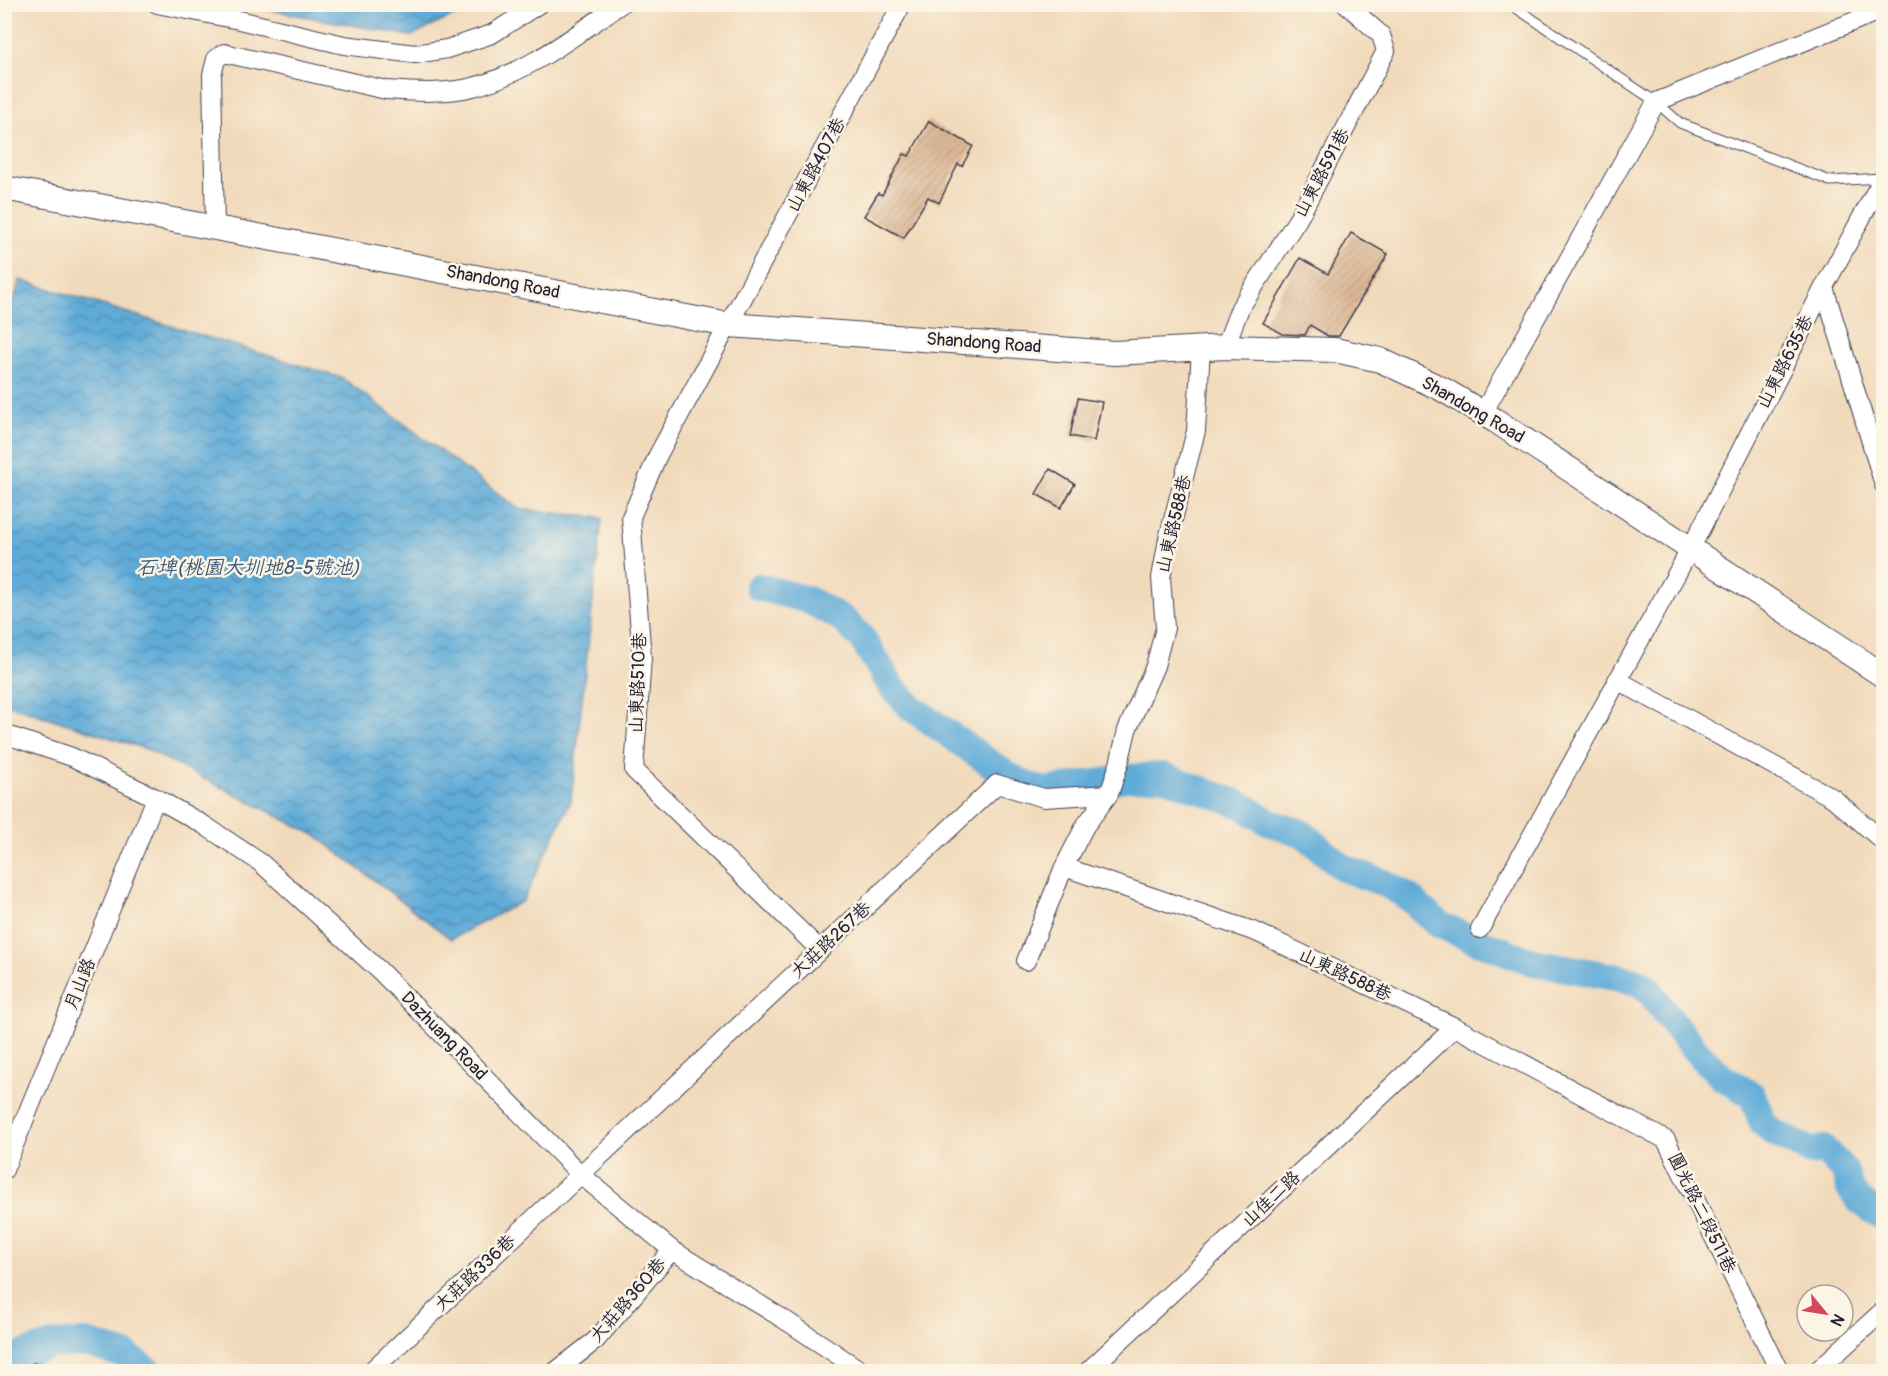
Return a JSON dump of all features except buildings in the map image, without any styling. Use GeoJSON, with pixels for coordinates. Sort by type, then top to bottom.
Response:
{"type":"FeatureCollection","features":[{"type":"Feature","properties":{"kind":"street"},"geometry":{"type":"LineString","coordinates":[[157,4],[239,20],[344,45],[415,54],[447,49],[492,34],[538,4]]}},
{"type":"Feature","properties":{"kind":"street"},"geometry":{"type":"LineString","coordinates":[[215,228],[212,75],[216,59],[224,53],[386,90],[412,92],[453,90],[474,87],[543,57],[621,4]]}},
{"type":"Feature","properties":{"kind":"street","name":"山東路407巷"},"geometry":{"type":"LineString","coordinates":[[729,325],[902,4]]}},
{"type":"Feature","properties":{"kind":"street","name":"山東路591巷"},"geometry":{"type":"LineString","coordinates":[[1225,347],[1240,308],[1298,219],[1386,51],[1381,35],[1346,4]]}},
{"type":"Feature","properties":{"kind":"street"},"geometry":{"type":"LineString","coordinates":[[1483,413],[1656,102],[1884,9]]}},
{"type":"Feature","properties":{"kind":"street","name":"山東路635巷"},"geometry":{"type":"LineString","coordinates":[[1480,929],[1691,548],[1824,287],[1883,178]]}},
{"type":"Feature","properties":{"kind":"street","name":"Shandong Road"},"geometry":{"type":"LineString","coordinates":[[4,188],[729,325],[1114,353],[1225,347],[1335,350],[1380,360],[1442,389],[1483,413],[1884,676]]}},
{"type":"Feature","properties":{"kind":"street"},"geometry":{"type":"LineString","coordinates":[[1824,287],[1884,485]]}},
{"type":"Feature","properties":{"kind":"street","name":"山東路510巷"},"geometry":{"type":"LineString","coordinates":[[729,325],[658,455],[631,517],[642,658],[634,770],[820,950]]}},
{"type":"Feature","properties":{"kind":"street","name":"山東路588巷"},"geometry":{"type":"LineString","coordinates":[[1026,961],[1064,867],[1085,826],[1109,794],[1127,730],[1155,666],[1165,628],[1161,578],[1168,539],[1196,431],[1201,349]]}},
{"type":"Feature","properties":{"kind":"street"},"geometry":{"type":"LineString","coordinates":[[1617,680],[1833,798],[1884,842]]}},
{"type":"Feature","properties":{"kind":"street","name":"Dazhuang Road"},"geometry":{"type":"LineString","coordinates":[[4,734],[72,757],[156,798],[204,825],[261,862],[380,971],[581,1175],[672,1250],[863,1371]]}},
{"type":"Feature","properties":{"kind":"street","name":"大莊路267巷"},"geometry":{"type":"LineString","coordinates":[[581,1175],[997,784],[1044,798],[1109,794]]}},
{"type":"Feature","properties":{"kind":"street","name":"月山路"},"geometry":{"type":"LineString","coordinates":[[4,1170],[156,798]]}},
{"type":"Feature","properties":{"kind":"street","name":"山東路588巷"},"geometry":{"type":"LineString","coordinates":[[1064,867],[1256,932],[1455,1027]]}},
{"type":"Feature","properties":{"kind":"street","name":"山佳二路"},"geometry":{"type":"LineString","coordinates":[[1087,1371],[1455,1027]]}},
{"type":"Feature","properties":{"kind":"street","name":"圓光路二段511巷"},"geometry":{"type":"LineString","coordinates":[[1455,1027],[1666,1140],[1780,1371]]}},
{"type":"Feature","properties":{"kind":"street","name":"大莊路336巷"},"geometry":{"type":"LineString","coordinates":[[370,1371],[581,1175]]}},
{"type":"Feature","properties":{"kind":"street","name":"大莊路360巷"},"geometry":{"type":"LineString","coordinates":[[555,1371],[596,1340],[672,1250]]}},
{"type":"Feature","properties":{"kind":"street"},"geometry":{"type":"LineString","coordinates":[[1816,1371],[1884,1310]]}},
{"type":"Feature","properties":{"kind":"lane"},"geometry":{"type":"LineString","coordinates":[[1510,4],[1656,102],[1680,123],[1830,181],[1883,178]]}},
{"type":"Feature","properties":{"kind":"water"},"geometry":{"type":"Polygon","coordinates":[[[244,5],[477,5],[411,36],[244,5]]]}},
{"type":"Feature","properties":{"kind":"water","name":"石埤(桃園大圳地8-5號池)"},"geometry":{"type":"Polygon","coordinates":[[[20,280],[342,378],[519,509],[602,518],[571,801],[523,901],[451,939],[315,835],[146,749],[5,704],[4,332],[20,280]]]}},
{"type":"Feature","properties":{"kind":"waterway"},"geometry":{"type":"LineString","coordinates":[[759,587],[808,600],[841,618],[862,638],[891,686],[912,708],[1021,783],[1044,791],[1127,778],[1163,776],[1242,805],[1268,822],[1304,834],[1343,868],[1384,883],[1407,896],[1438,924],[1472,939],[1533,962],[1640,983],[1650,991],[1696,1051],[1722,1077],[1752,1095],[1763,1123],[1771,1131],[1812,1152],[1823,1149],[1845,1171],[1850,1189],[1860,1201],[1884,1218]]}},
{"type":"Feature","properties":{"kind":"waterway"},"geometry":{"type":"LineString","coordinates":[[4,1360],[52,1345],[86,1343],[126,1355],[150,1372]]}}]}
